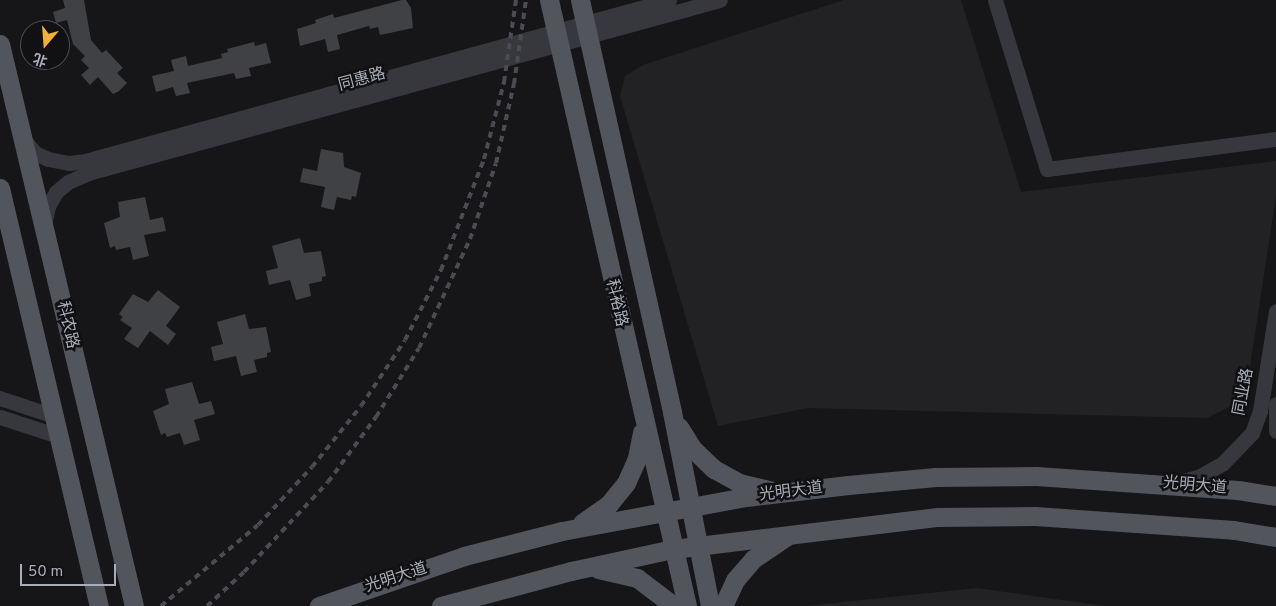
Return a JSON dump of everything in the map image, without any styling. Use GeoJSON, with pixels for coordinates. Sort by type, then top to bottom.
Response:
{"type":"FeatureCollection","features":[{"type":"Feature","properties":{"kind":"main road","name":"科裕路"},"geometry":{"type":"LineString","coordinates":[[549,0],[642,418],[687,606]]}},
{"type":"Feature","properties":{"kind":"main road","name":"科裕路"},"geometry":{"type":"LineString","coordinates":[[580,0],[672,412],[710,606]]}},
{"type":"Feature","properties":{"kind":"main road","name":"科农路"},"geometry":{"type":"LineString","coordinates":[[0,44],[134,606]]}},
{"type":"Feature","properties":{"kind":"main road","name":"科农路"},"geometry":{"type":"LineString","coordinates":[[0,188],[5,223],[100,606]]}},
{"type":"Feature","properties":{"kind":"main road"},"geometry":{"type":"LineString","coordinates":[[672,412],[689,444],[714,468],[753,487],[796,491]]}},
{"type":"Feature","properties":{"kind":"main road"},"geometry":{"type":"LineString","coordinates":[[562,531],[598,513],[626,483],[640,445],[642,418]]}},
{"type":"Feature","properties":{"kind":"main road","name":"光明大道"},"geometry":{"type":"LineString","coordinates":[[319,606],[464,556],[562,531],[691,507],[796,491],[936,477],[1036,476],[1164,484],[1276,496]]}},
{"type":"Feature","properties":{"kind":"main road"},"geometry":{"type":"LineString","coordinates":[[441,606],[571,571],[673,549],[803,531],[938,517],[1036,516],[1234,530],[1276,537]]}},
{"type":"Feature","properties":{"kind":"main road"},"geometry":{"type":"LineString","coordinates":[[723,606],[735,580],[753,559],[776,542],[803,531]]}},
{"type":"Feature","properties":{"kind":"main road"},"geometry":{"type":"LineString","coordinates":[[571,571],[598,569],[624,574],[648,585],[674,606]]}},
{"type":"Feature","properties":{"kind":"street","name":"同惠路"},"geometry":{"type":"LineString","coordinates":[[587,30],[669,0]]}},
{"type":"Feature","properties":{"kind":"street","name":"同惠路"},"geometry":{"type":"LineString","coordinates":[[22,138],[41,156],[76,163],[587,30],[720,0]]}},
{"type":"Feature","properties":{"kind":"street"},"geometry":{"type":"LineString","coordinates":[[995,0],[1047,169],[1276,139]]}},
{"type":"Feature","properties":{"kind":"street","name":"同惠路"},"geometry":{"type":"LineString","coordinates":[[44,228],[45,214],[52,198],[62,186],[76,177],[557,38]]}},
{"type":"Feature","properties":{"kind":"street","name":"同业路"},"geometry":{"type":"LineString","coordinates":[[1164,484],[1191,480],[1211,471],[1232,456],[1252,433],[1260,411],[1276,311]]}},
{"type":"Feature","properties":{"kind":"street"},"geometry":{"type":"LineString","coordinates":[[0,398],[54,416]]}},
{"type":"Feature","properties":{"kind":"street","name":"同业路"},"geometry":{"type":"LineString","coordinates":[[1276,404],[1276,431]]}},
{"type":"Feature","properties":{"kind":"street"},"geometry":{"type":"LineString","coordinates":[[0,417],[59,436]]}},
{"type":"Feature","properties":{"kind":"shaded area"},"geometry":{"type":"Polygon","coordinates":[[[844,0],[961,0],[1021,192],[1276,161],[1276,196],[1245,399],[1207,418],[808,408],[718,426],[620,96],[625,76],[643,65],[844,0]]]}},
{"type":"Feature","properties":{"kind":"shaded area"},"geometry":{"type":"Polygon","coordinates":[[[977,588],[1106,606],[805,606],[977,588]]]}},
{"type":"Feature","properties":{"kind":"building"},"geometry":{"type":"Polygon","coordinates":[[[63,0],[84,0],[91,40],[102,53],[106,50],[123,68],[117,73],[127,83],[119,91],[113,94],[98,77],[90,85],[81,75],[89,68],[81,60],[85,56],[73,44],[70,20],[55,20],[53,12],[65,8],[63,0]]]}},
{"type":"Feature","properties":{"kind":"building"},"geometry":{"type":"Polygon","coordinates":[[[406,0],[411,8],[413,28],[380,35],[378,27],[370,29],[369,26],[337,35],[340,49],[328,52],[325,39],[300,46],[297,29],[316,23],[315,20],[333,14],[334,18],[406,0]]]}},
{"type":"Feature","properties":{"kind":"building"},"geometry":{"type":"Polygon","coordinates":[[[254,42],[255,46],[266,43],[271,63],[249,68],[251,76],[236,79],[234,73],[187,83],[190,93],[176,96],[173,87],[156,92],[152,76],[174,71],[171,60],[186,56],[188,66],[222,58],[221,54],[228,52],[227,49],[254,42]]]}},
{"type":"Feature","properties":{"kind":"building"},"geometry":{"type":"Polygon","coordinates":[[[321,149],[343,153],[344,167],[361,173],[356,197],[352,196],[351,200],[337,197],[334,210],[321,207],[325,187],[300,182],[303,168],[317,171],[321,149]]]}},
{"type":"Feature","properties":{"kind":"building"},"geometry":{"type":"Polygon","coordinates":[[[145,197],[150,220],[163,217],[166,231],[144,235],[149,256],[133,260],[130,247],[116,250],[115,246],[110,248],[104,223],[120,217],[118,202],[145,197]]]}},
{"type":"Feature","properties":{"kind":"building"},"geometry":{"type":"Polygon","coordinates":[[[300,238],[304,253],[321,251],[326,276],[322,277],[322,281],[309,284],[311,296],[296,300],[290,280],[269,285],[266,271],[278,268],[272,246],[300,238]]]}},
{"type":"Feature","properties":{"kind":"building"},"geometry":{"type":"Polygon","coordinates":[[[158,290],[180,307],[166,326],[176,334],[168,345],[150,331],[138,348],[124,339],[132,328],[120,320],[123,317],[119,314],[133,294],[148,302],[158,290]]]}},
{"type":"Feature","properties":{"kind":"building"},"geometry":{"type":"Polygon","coordinates":[[[245,314],[249,329],[266,327],[271,352],[267,353],[267,357],[254,360],[257,372],[241,376],[236,356],[214,361],[211,347],[223,344],[217,322],[245,314]]]}},
{"type":"Feature","properties":{"kind":"building"},"geometry":{"type":"Polygon","coordinates":[[[192,382],[199,404],[211,401],[215,414],[194,420],[200,440],[184,445],[180,433],[167,437],[165,433],[161,435],[153,411],[169,404],[165,389],[192,382]]]}},
{"type":"Feature","properties":{"kind":"railway"},"geometry":{"type":"LineString","coordinates":[[161,606],[258,525],[312,467],[361,406],[405,340],[441,270],[484,159],[504,82],[516,0]]}},
{"type":"Feature","properties":{"kind":"railway"},"geometry":{"type":"LineString","coordinates":[[207,606],[244,572],[328,482],[376,417],[419,348],[470,239],[496,163],[514,84],[526,0]]}}]}
